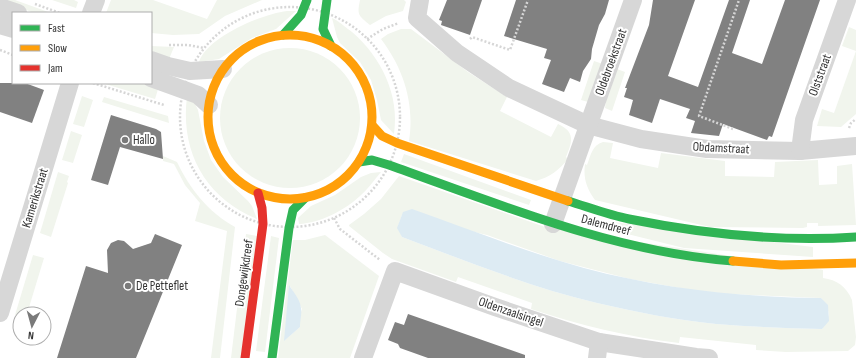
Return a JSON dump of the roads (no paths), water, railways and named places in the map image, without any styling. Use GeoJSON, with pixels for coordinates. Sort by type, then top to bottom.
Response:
{"type":"FeatureCollection","features":[{"type":"Feature","properties":{"kind":"street"},"geometry":{"type":"LineString","coordinates":[[91,12],[96,0]]}},
{"type":"Feature","properties":{"kind":"street"},"geometry":{"type":"LineString","coordinates":[[327,0],[322,29],[331,46]]}},
{"type":"Feature","properties":{"kind":"street","name":"Obdamstraat"},"geometry":{"type":"LineString","coordinates":[[420,0],[417,18],[457,53],[509,88],[588,125],[641,139],[707,150],[800,151],[856,146]]}},
{"type":"Feature","properties":{"kind":"street","name":"Oldebroekstraat"},"geometry":{"type":"LineString","coordinates":[[588,125],[633,0]]}},
{"type":"Feature","properties":{"kind":"street","name":"Olststraat"},"geometry":{"type":"LineString","coordinates":[[800,151],[804,120],[847,0]]}},
{"type":"Feature","properties":{"kind":"street"},"geometry":{"type":"LineString","coordinates":[[283,35],[296,22],[306,4]]}},
{"type":"Feature","properties":{"kind":"street"},"geometry":{"type":"LineString","coordinates":[[0,7],[25,8]]}},
{"type":"Feature","properties":{"kind":"street"},"geometry":{"type":"LineString","coordinates":[[0,25],[12,29]]}},
{"type":"Feature","properties":{"kind":"street"},"geometry":{"type":"LineString","coordinates":[[283,35],[308,37],[331,46],[349,60],[363,79],[371,101],[372,125],[368,144],[359,162],[348,175],[336,186],[321,194],[304,198],[281,199],[258,193],[235,178],[218,157],[209,131],[209,104],[215,84],[223,69],[243,50],[262,40],[283,35]]}},
{"type":"Feature","properties":{"kind":"street"},"geometry":{"type":"LineString","coordinates":[[152,60],[190,71],[223,69]]}},
{"type":"Feature","properties":{"kind":"street"},"geometry":{"type":"LineString","coordinates":[[152,78],[198,95],[209,104]]}},
{"type":"Feature","properties":{"kind":"street","name":"Kamerikstraat"},"geometry":{"type":"LineString","coordinates":[[0,313],[70,84]]}},
{"type":"Feature","properties":{"kind":"street","name":"Dalemdreef"},"geometry":{"type":"LineString","coordinates":[[372,125],[382,136],[397,143],[562,199],[628,219],[705,231],[783,238],[823,239],[856,237]]}},
{"type":"Feature","properties":{"kind":"street"},"geometry":{"type":"LineString","coordinates":[[554,224],[588,125]]}},
{"type":"Feature","properties":{"kind":"street","name":"Dalemdreef"},"geometry":{"type":"LineString","coordinates":[[359,162],[372,160],[389,165],[554,224],[622,243],[701,259],[781,265],[856,264]]}},
{"type":"Feature","properties":{"kind":"street","name":"Dongewijkdreef"},"geometry":{"type":"LineString","coordinates":[[245,358],[263,224],[262,208],[258,193]]}},
{"type":"Feature","properties":{"kind":"street"},"geometry":{"type":"LineString","coordinates":[[272,358],[289,228],[293,210],[304,198]]}},
{"type":"Feature","properties":{"kind":"street","name":"Oldenzaalsingel"},"geometry":{"type":"LineString","coordinates":[[363,358],[395,271],[488,304],[598,350],[709,358]]}},
{"type":"Feature","properties":{"kind":"place","name":"Hallo"},"geometry":{"type":"Point","coordinates":[125,140]}},
{"type":"Feature","properties":{"kind":"place","name":"De Petteflet"},"geometry":{"type":"Point","coordinates":[128,286]}}]}
